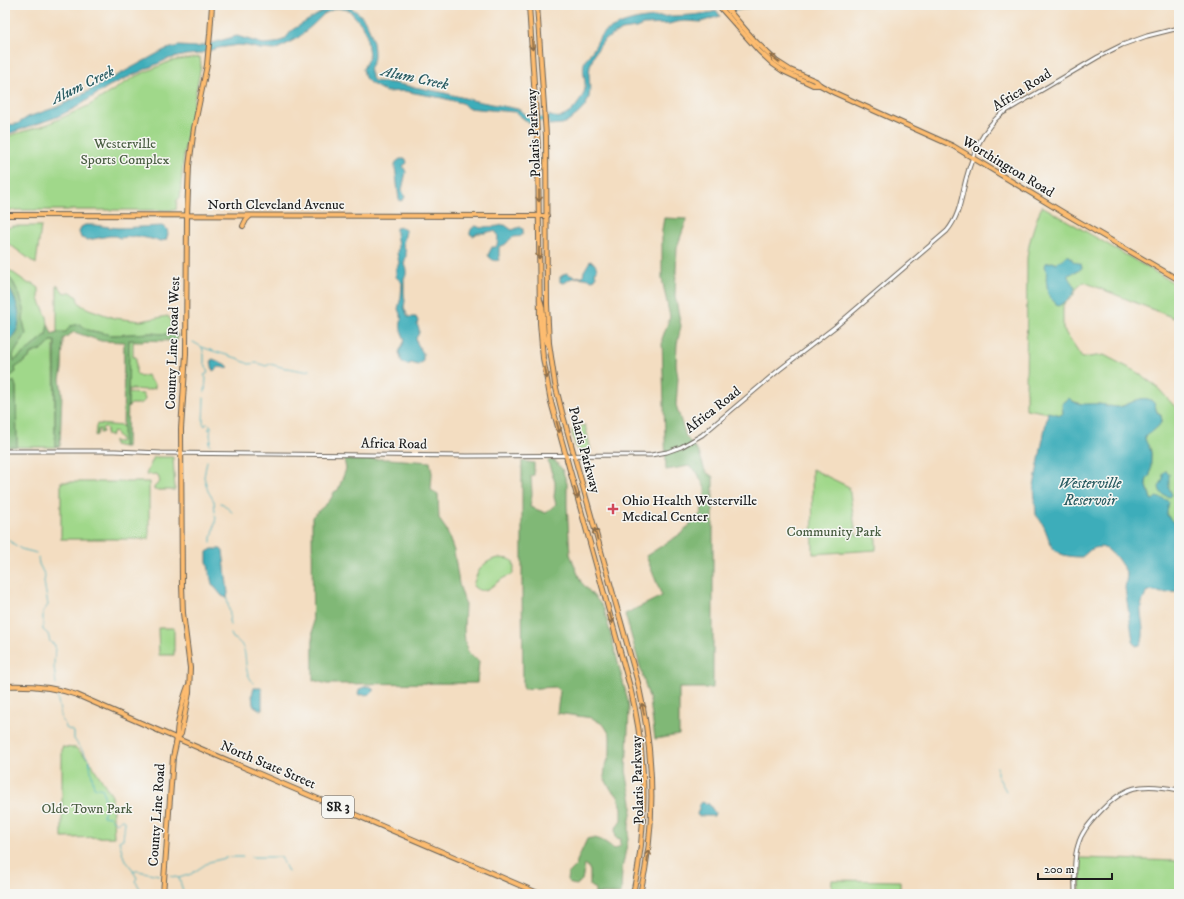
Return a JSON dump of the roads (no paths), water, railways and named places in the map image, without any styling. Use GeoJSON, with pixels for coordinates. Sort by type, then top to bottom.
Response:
{"type":"FeatureCollection","features":[{"type":"Feature","properties":{"kind":"main road","name":"County Line Road West"},"geometry":{"type":"LineString","coordinates":[[177,739],[181,734],[190,682],[190,657],[185,634],[182,604],[181,429],[186,354],[186,216],[188,166],[191,143],[207,65],[212,5]]}},
{"type":"Feature","properties":{"kind":"main road","name":"Polaris Parkway"},"geometry":{"type":"LineString","coordinates":[[529,5],[537,129],[541,342],[545,371],[552,402],[630,687],[639,728],[643,776],[643,814],[640,852],[633,894]]}},
{"type":"Feature","properties":{"kind":"main road","name":"Polaris Parkway"},"geometry":{"type":"LineString","coordinates":[[537,5],[545,129],[547,304],[549,346],[555,384],[638,683],[646,723],[651,768],[652,806],[648,852],[640,894]]}},
{"type":"Feature","properties":{"kind":"main road","name":"Worthington Road"},"geometry":{"type":"LineString","coordinates":[[718,5],[755,43],[790,70],[953,146],[1058,210],[1179,280]]}},
{"type":"Feature","properties":{"kind":"main road","name":"Worthington Road"},"geometry":{"type":"LineString","coordinates":[[724,5],[732,18]]}},
{"type":"Feature","properties":{"kind":"main road","name":"North Cleveland Avenue"},"geometry":{"type":"LineString","coordinates":[[5,215],[547,216]]}},
{"type":"Feature","properties":{"kind":"main road"},"geometry":{"type":"LineString","coordinates":[[238,216],[242,220],[243,226],[250,216]]}},
{"type":"Feature","properties":{"kind":"main road"},"geometry":{"type":"LineString","coordinates":[[539,298],[543,308],[545,341],[549,346]]}},
{"type":"Feature","properties":{"kind":"main road","name":"County Line Road West"},"geometry":{"type":"LineString","coordinates":[[177,739],[177,732],[184,699],[190,682]]}},
{"type":"Feature","properties":{"kind":"main road","name":"North State Street"},"geometry":{"type":"LineString","coordinates":[[5,686],[36,686],[66,691],[78,695],[177,739],[258,772],[540,894]]}},
{"type":"Feature","properties":{"kind":"main road"},"geometry":{"type":"LineString","coordinates":[[184,699],[186,710]]}},
{"type":"Feature","properties":{"kind":"main road","name":"County Line Road"},"geometry":{"type":"LineString","coordinates":[[163,894],[172,760],[177,739]]}},
{"type":"Feature","properties":{"kind":"street","name":"Africa Road"},"geometry":{"type":"LineString","coordinates":[[5,451],[574,456],[659,454],[681,447],[697,438],[779,370],[836,327],[952,225],[973,158],[993,122],[1006,110],[1098,57],[1122,45],[1136,39],[1179,28]]}},
{"type":"Feature","properties":{"kind":"street"},"geometry":{"type":"LineString","coordinates":[[1075,894],[1076,855],[1082,833],[1110,801],[1124,792],[1141,786],[1159,786],[1179,790]]}},
{"type":"Feature","properties":{"kind":"water"},"geometry":{"type":"Polygon","coordinates":[[[330,5],[351,8],[365,20],[371,34],[373,44],[374,59],[370,71],[374,81],[441,92],[476,101],[518,109],[534,119],[534,124],[529,123],[515,112],[467,108],[462,103],[404,91],[386,92],[370,83],[365,78],[363,69],[369,56],[366,32],[349,10],[336,8],[324,14],[299,37],[275,50],[238,45],[168,59],[109,86],[77,107],[57,117],[5,135],[5,125],[17,124],[28,117],[57,107],[164,50],[178,46],[197,47],[237,36],[263,44],[276,43],[285,39],[292,30],[325,10],[330,5]]]}},
{"type":"Feature","properties":{"kind":"water"},"geometry":{"type":"Polygon","coordinates":[[[727,5],[757,5],[731,11],[727,5]]]}},
{"type":"Feature","properties":{"kind":"water"},"geometry":{"type":"Polygon","coordinates":[[[717,11],[720,16],[701,22],[685,21],[669,24],[643,25],[636,28],[622,30],[604,40],[595,53],[590,66],[590,90],[586,105],[568,122],[549,125],[549,115],[553,117],[565,116],[573,110],[580,101],[585,88],[584,64],[601,35],[605,32],[637,19],[704,14],[717,11]]]}},
{"type":"Feature","properties":{"kind":"water"},"geometry":{"type":"Polygon","coordinates":[[[400,159],[406,159],[407,163],[403,166],[406,172],[402,190],[405,197],[401,201],[399,200],[395,166],[396,162],[400,159]]]}},
{"type":"Feature","properties":{"kind":"water"},"geometry":{"type":"Polygon","coordinates":[[[85,225],[118,228],[162,226],[167,229],[168,234],[166,240],[161,241],[136,236],[120,238],[109,236],[88,240],[81,238],[79,232],[81,227],[85,225]]]}},
{"type":"Feature","properties":{"kind":"water"},"geometry":{"type":"Polygon","coordinates":[[[505,225],[512,230],[520,227],[523,229],[523,234],[512,238],[500,246],[499,260],[497,261],[491,259],[488,255],[492,247],[496,247],[497,245],[497,233],[492,231],[478,233],[473,236],[470,234],[470,231],[476,226],[481,228],[505,225]]]}},
{"type":"Feature","properties":{"kind":"water"},"geometry":{"type":"Polygon","coordinates":[[[401,227],[406,231],[403,244],[406,252],[404,264],[406,275],[404,278],[404,307],[408,317],[416,317],[418,321],[417,325],[419,332],[416,338],[417,343],[423,353],[423,361],[418,365],[411,363],[408,365],[402,363],[399,352],[405,340],[401,329],[402,319],[398,309],[402,283],[396,277],[396,270],[399,263],[396,228],[401,227]]]}},
{"type":"Feature","properties":{"kind":"water"},"geometry":{"type":"Polygon","coordinates":[[[1067,256],[1070,256],[1073,261],[1081,264],[1082,268],[1068,275],[1075,288],[1073,294],[1064,303],[1058,306],[1050,298],[1047,290],[1045,266],[1046,263],[1056,263],[1067,256]]]}},
{"type":"Feature","properties":{"kind":"water"},"geometry":{"type":"Polygon","coordinates":[[[590,261],[596,266],[597,271],[595,272],[595,279],[575,278],[564,283],[560,282],[560,277],[566,273],[575,277],[583,276],[584,271],[590,261]]]}},
{"type":"Feature","properties":{"kind":"water"},"geometry":{"type":"Polygon","coordinates":[[[5,283],[17,306],[19,322],[17,330],[5,343],[5,333],[11,323],[10,308],[5,297],[5,283]]]}},
{"type":"Feature","properties":{"kind":"water"},"geometry":{"type":"Polygon","coordinates":[[[213,359],[229,367],[219,367],[213,371],[211,360],[213,359]]]}},
{"type":"Feature","properties":{"kind":"water","name":"Westerville Reservoir"},"geometry":{"type":"Polygon","coordinates":[[[1069,398],[1079,404],[1100,404],[1112,407],[1126,405],[1139,399],[1148,399],[1153,402],[1157,412],[1161,416],[1161,423],[1145,437],[1151,452],[1150,475],[1146,483],[1151,499],[1153,500],[1156,497],[1169,502],[1167,515],[1176,526],[1177,535],[1179,536],[1179,592],[1162,593],[1148,591],[1141,607],[1143,637],[1140,645],[1136,646],[1133,641],[1125,588],[1127,575],[1117,558],[1107,549],[1101,547],[1090,550],[1082,557],[1060,554],[1054,550],[1042,523],[1036,515],[1034,486],[1048,412],[1061,415],[1063,413],[1062,404],[1069,398]]]}},
{"type":"Feature","properties":{"kind":"water"},"geometry":{"type":"Polygon","coordinates":[[[1165,471],[1169,474],[1169,488],[1172,495],[1170,497],[1163,495],[1159,487],[1165,471]]]}},
{"type":"Feature","properties":{"kind":"water"},"geometry":{"type":"Polygon","coordinates":[[[212,549],[221,549],[223,551],[228,593],[227,598],[222,596],[212,584],[207,561],[207,552],[212,549]]]}},
{"type":"Feature","properties":{"kind":"water"},"geometry":{"type":"Polygon","coordinates":[[[370,686],[373,689],[373,692],[359,695],[358,693],[361,688],[370,686]]]}},
{"type":"Feature","properties":{"kind":"water"},"geometry":{"type":"Polygon","coordinates":[[[254,688],[261,688],[262,690],[262,710],[253,705],[252,694],[254,688]]]}},
{"type":"Feature","properties":{"kind":"water"},"geometry":{"type":"Polygon","coordinates":[[[701,802],[709,804],[715,813],[714,816],[698,816],[697,814],[701,802]]]}},
{"type":"Feature","properties":{"kind":"waterway","name":"Alum Creek"},"geometry":{"type":"LineString","coordinates":[[532,120],[555,119]]}},
{"type":"Feature","properties":{"kind":"waterway"},"geometry":{"type":"LineString","coordinates":[[193,342],[202,347],[204,363],[208,369],[207,374],[204,375],[206,378],[205,392]]}},
{"type":"Feature","properties":{"kind":"waterway"},"geometry":{"type":"LineString","coordinates":[[202,347],[240,359],[249,364],[257,363],[266,366],[270,364],[303,371],[310,370]]}},
{"type":"Feature","properties":{"kind":"waterway"},"geometry":{"type":"LineString","coordinates":[[204,398],[203,423],[205,426],[207,423],[211,426],[211,429],[208,429],[211,431],[211,441],[209,442],[210,445]]}},
{"type":"Feature","properties":{"kind":"waterway"},"geometry":{"type":"LineString","coordinates":[[207,461],[204,477],[208,491],[214,501],[215,512]]}},
{"type":"Feature","properties":{"kind":"waterway"},"geometry":{"type":"LineString","coordinates":[[221,503],[232,512]]}},
{"type":"Feature","properties":{"kind":"waterway"},"geometry":{"type":"LineString","coordinates":[[211,542],[216,517],[215,515]]}},
{"type":"Feature","properties":{"kind":"waterway"},"geometry":{"type":"LineString","coordinates":[[5,538],[21,549],[36,553]]}},
{"type":"Feature","properties":{"kind":"waterway"},"geometry":{"type":"LineString","coordinates":[[38,558],[39,564],[45,576],[44,582],[48,605],[43,612],[43,630],[48,634],[50,642],[55,645],[54,666],[56,684]]}},
{"type":"Feature","properties":{"kind":"waterway"},"geometry":{"type":"LineString","coordinates":[[227,598],[230,625]]}},
{"type":"Feature","properties":{"kind":"waterway"},"geometry":{"type":"LineString","coordinates":[[231,634],[243,648],[247,673],[253,683]]}},
{"type":"Feature","properties":{"kind":"waterway"},"geometry":{"type":"LineString","coordinates":[[57,696],[62,721],[66,728],[74,732],[74,739],[89,760],[94,787],[103,789],[106,808],[103,816],[109,817],[117,823],[121,819],[125,822],[123,839],[119,841],[124,858],[133,870],[159,875]]}},
{"type":"Feature","properties":{"kind":"waterway"},"geometry":{"type":"LineString","coordinates":[[997,767],[997,775],[1006,791]]}},
{"type":"Feature","properties":{"kind":"waterway"},"geometry":{"type":"LineString","coordinates":[[179,878],[191,874],[209,862],[230,857],[243,857]]}},
{"type":"Feature","properties":{"kind":"waterway"},"geometry":{"type":"LineString","coordinates":[[251,857],[281,857],[288,872]]}},
{"type":"Feature","properties":{"kind":"waterway"},"geometry":{"type":"LineString","coordinates":[[133,871],[137,878],[135,881],[144,894]]}},
{"type":"Feature","properties":{"kind":"waterway"},"geometry":{"type":"LineString","coordinates":[[170,876],[179,878],[184,894]]}},
{"type":"Feature","properties":{"kind":"place","name":"Ohio Health Westerville Medical Center"},"geometry":{"type":"Point","coordinates":[613,509]}},
{"type":"Feature","properties":{"kind":"park label","name":"Westerville Sports Complex"},"geometry":{"type":"Point","coordinates":[125,152]}},
{"type":"Feature","properties":{"kind":"park label","name":"Community Park"},"geometry":{"type":"Point","coordinates":[834,532]}},
{"type":"Feature","properties":{"kind":"park label","name":"Olde Town Park"},"geometry":{"type":"Point","coordinates":[87,809]}}]}
